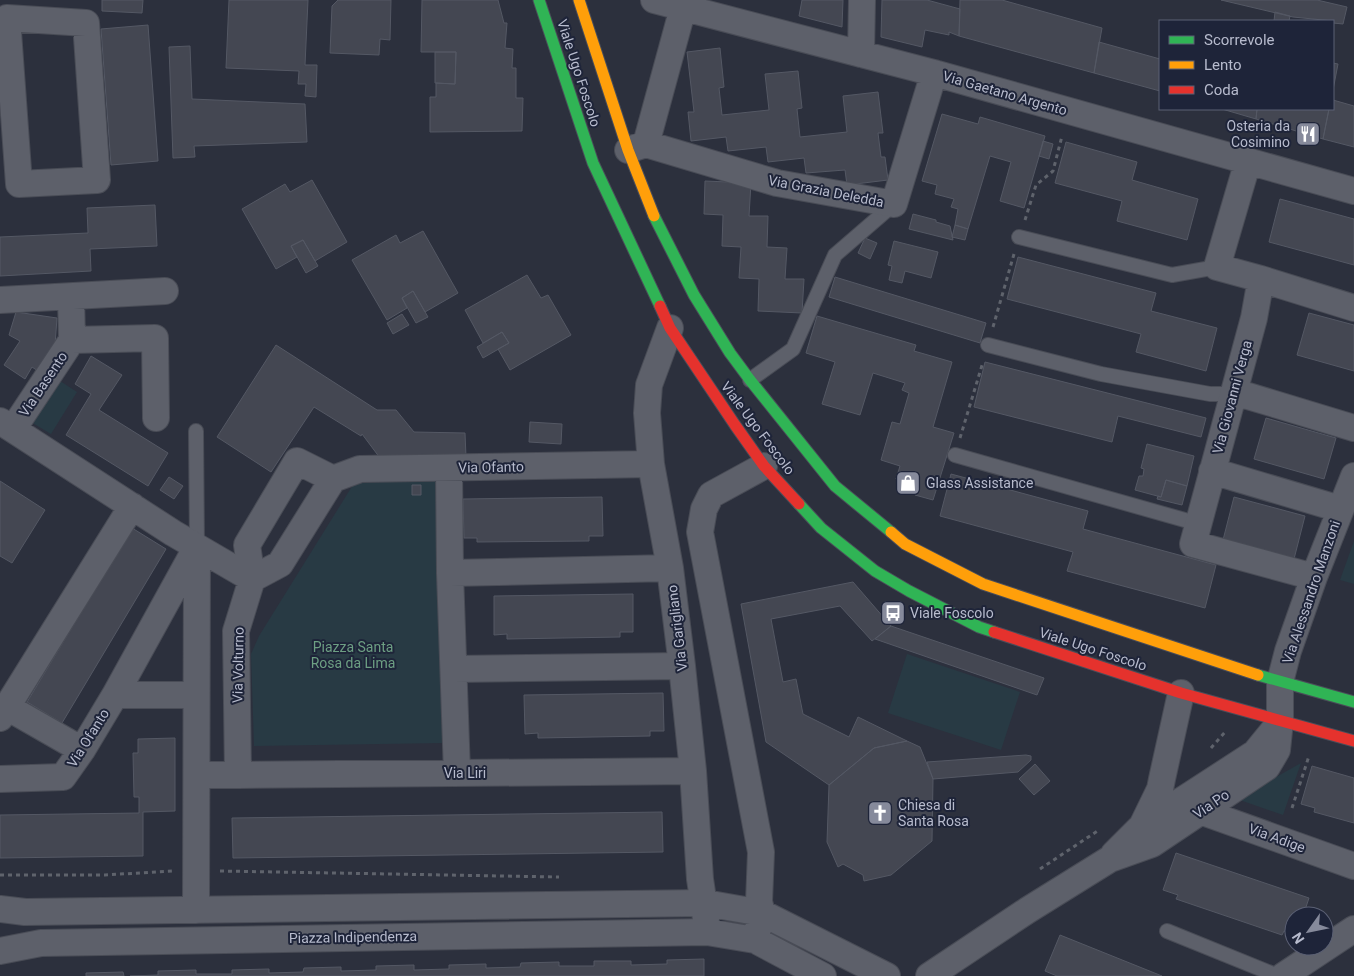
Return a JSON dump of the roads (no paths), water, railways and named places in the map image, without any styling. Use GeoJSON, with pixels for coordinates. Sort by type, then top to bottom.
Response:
{"type":"FeatureCollection","features":[{"type":"Feature","properties":{"kind":"main road","name":"Viale Ugo Foscolo"},"geometry":{"type":"LineString","coordinates":[[539,0],[592,163],[670,328],[764,466],[821,528],[876,571],[909,591],[979,627],[1181,693],[1354,741]]}},
{"type":"Feature","properties":{"kind":"main road","name":"Viale Ugo Foscolo"},"geometry":{"type":"LineString","coordinates":[[579,0],[637,147],[655,217],[694,295],[730,353],[835,486],[905,544],[984,584],[1280,682],[1354,702]]}},
{"type":"Feature","properties":{"kind":"street","name":"Via Gaetano Argento"},"geometry":{"type":"LineString","coordinates":[[654,0],[934,72],[1354,191]]}},
{"type":"Feature","properties":{"kind":"street"},"geometry":{"type":"LineString","coordinates":[[861,54],[862,0]]}},
{"type":"Feature","properties":{"kind":"street"},"geometry":{"type":"LineString","coordinates":[[637,147],[683,8]]}},
{"type":"Feature","properties":{"kind":"street"},"geometry":{"type":"LineString","coordinates":[[5,9],[86,23],[97,180],[19,184],[6,101],[5,9]]}},
{"type":"Feature","properties":{"kind":"street","name":"Via Grazia Deledda"},"geometry":{"type":"LineString","coordinates":[[637,147],[777,183],[894,204],[934,72]]}},
{"type":"Feature","properties":{"kind":"street"},"geometry":{"type":"LineString","coordinates":[[1248,161],[1218,267],[1261,278],[1354,308]]}},
{"type":"Feature","properties":{"kind":"street","name":"Via Giovanni Verga"},"geometry":{"type":"LineString","coordinates":[[1196,534],[1254,318],[1261,278]]}},
{"type":"Feature","properties":{"kind":"street"},"geometry":{"type":"LineString","coordinates":[[0,300],[165,292]]}},
{"type":"Feature","properties":{"kind":"street","name":"Via Basento"},"geometry":{"type":"LineString","coordinates":[[6,425],[72,340],[71,298]]}},
{"type":"Feature","properties":{"kind":"street","name":"Via Garigliano"},"geometry":{"type":"LineString","coordinates":[[670,328],[648,384],[647,414],[651,464],[670,568],[682,666],[693,771],[700,879],[707,932]]}},
{"type":"Feature","properties":{"kind":"street","name":"Via Basento"},"geometry":{"type":"LineString","coordinates":[[72,340],[155,338],[156,418]]}},
{"type":"Feature","properties":{"kind":"street"},"geometry":{"type":"LineString","coordinates":[[1233,394],[1248,396],[1354,428]]}},
{"type":"Feature","properties":{"kind":"street"},"geometry":{"type":"LineString","coordinates":[[6,425],[197,548],[252,580]]}},
{"type":"Feature","properties":{"kind":"street"},"geometry":{"type":"LineString","coordinates":[[297,461],[333,479],[280,564],[252,580],[247,545],[297,461]]}},
{"type":"Feature","properties":{"kind":"street","name":"Via Ofanto"},"geometry":{"type":"LineString","coordinates":[[333,479],[360,470],[651,464]]}},
{"type":"Feature","properties":{"kind":"street"},"geometry":{"type":"LineString","coordinates":[[755,940],[762,913],[759,902],[761,852],[700,532],[704,510],[711,495],[764,466]]}},
{"type":"Feature","properties":{"kind":"street"},"geometry":{"type":"LineString","coordinates":[[449,468],[450,573],[457,773]]}},
{"type":"Feature","properties":{"kind":"street"},"geometry":{"type":"LineString","coordinates":[[1212,471],[1340,510]]}},
{"type":"Feature","properties":{"kind":"street","name":"Via Alessandro Manzoni"},"geometry":{"type":"LineString","coordinates":[[1280,682],[1288,651],[1314,577],[1354,476]]}},
{"type":"Feature","properties":{"kind":"street"},"geometry":{"type":"LineString","coordinates":[[82,750],[4,712],[132,506]]}},
{"type":"Feature","properties":{"kind":"street"},"geometry":{"type":"LineString","coordinates":[[1196,534],[1314,577]]}},
{"type":"Feature","properties":{"kind":"street"},"geometry":{"type":"LineString","coordinates":[[196,910],[198,775],[196,695],[197,548]]}},
{"type":"Feature","properties":{"kind":"street","name":"Via Ofanto"},"geometry":{"type":"LineString","coordinates":[[0,779],[63,777],[82,750],[115,695],[197,548]]}},
{"type":"Feature","properties":{"kind":"street"},"geometry":{"type":"LineString","coordinates":[[450,573],[670,568]]}},
{"type":"Feature","properties":{"kind":"street","name":"Via Volturno"},"geometry":{"type":"LineString","coordinates":[[238,775],[236,631],[252,580]]}},
{"type":"Feature","properties":{"kind":"street"},"geometry":{"type":"LineString","coordinates":[[454,669],[682,666]]}},
{"type":"Feature","properties":{"kind":"street","name":"Via Po"},"geometry":{"type":"LineString","coordinates":[[930,976],[1028,910],[1110,859],[1152,844],[1267,767],[1277,750],[1280,721],[1280,682]]}},
{"type":"Feature","properties":{"kind":"street","name":"Via Po"},"geometry":{"type":"LineString","coordinates":[[1141,827],[1160,789],[1181,693]]}},
{"type":"Feature","properties":{"kind":"street","name":"Via Ofanto"},"geometry":{"type":"LineString","coordinates":[[115,695],[196,695]]}},
{"type":"Feature","properties":{"kind":"street","name":"Via Po"},"geometry":{"type":"LineString","coordinates":[[1110,859],[1141,827],[1255,753],[1280,721]]}},
{"type":"Feature","properties":{"kind":"street","name":"Via Liri"},"geometry":{"type":"LineString","coordinates":[[238,775],[693,771]]}},
{"type":"Feature","properties":{"kind":"street"},"geometry":{"type":"LineString","coordinates":[[198,775],[238,775]]}},
{"type":"Feature","properties":{"kind":"street","name":"Via Adige"},"geometry":{"type":"LineString","coordinates":[[1200,811],[1354,866]]}},
{"type":"Feature","properties":{"kind":"street"},"geometry":{"type":"LineString","coordinates":[[0,909],[25,912],[704,903],[762,913],[887,976]]}},
{"type":"Feature","properties":{"kind":"street"},"geometry":{"type":"LineString","coordinates":[[1283,976],[1354,929]]}},
{"type":"Feature","properties":{"kind":"street","name":"Piazza Indipendenza"},"geometry":{"type":"LineString","coordinates":[[0,951],[41,942],[707,932],[755,940],[823,976]]}},
{"type":"Feature","properties":{"kind":"lane"},"geometry":{"type":"LineString","coordinates":[[750,380],[793,349],[835,255],[894,204]]}},
{"type":"Feature","properties":{"kind":"lane"},"geometry":{"type":"LineString","coordinates":[[1019,238],[1172,275],[1218,267]]}},
{"type":"Feature","properties":{"kind":"lane"},"geometry":{"type":"LineString","coordinates":[[988,345],[1101,374],[1210,394],[1233,394]]}},
{"type":"Feature","properties":{"kind":"lane"},"geometry":{"type":"LineString","coordinates":[[196,431],[197,548]]}},
{"type":"Feature","properties":{"kind":"lane"},"geometry":{"type":"LineString","coordinates":[[955,455],[1196,534]]}},
{"type":"Feature","properties":{"kind":"lane"},"geometry":{"type":"LineString","coordinates":[[1167,931],[1278,976]]}},
{"type":"Feature","properties":{"kind":"place","name":"Osteria da Cosimino"},"geometry":{"type":"Point","coordinates":[1308,134]}},
{"type":"Feature","properties":{"kind":"place","name":"Glass Assistance"},"geometry":{"type":"Point","coordinates":[908,483]}},
{"type":"Feature","properties":{"kind":"place","name":"Viale Foscolo"},"geometry":{"type":"Point","coordinates":[893,613]}},
{"type":"Feature","properties":{"kind":"place","name":"Chiesa di Santa Rosa"},"geometry":{"type":"Point","coordinates":[880,813]}},
{"type":"Feature","properties":{"kind":"park label","name":"Piazza Santa Rosa da Lima"},"geometry":{"type":"Point","coordinates":[353,656]}}]}
